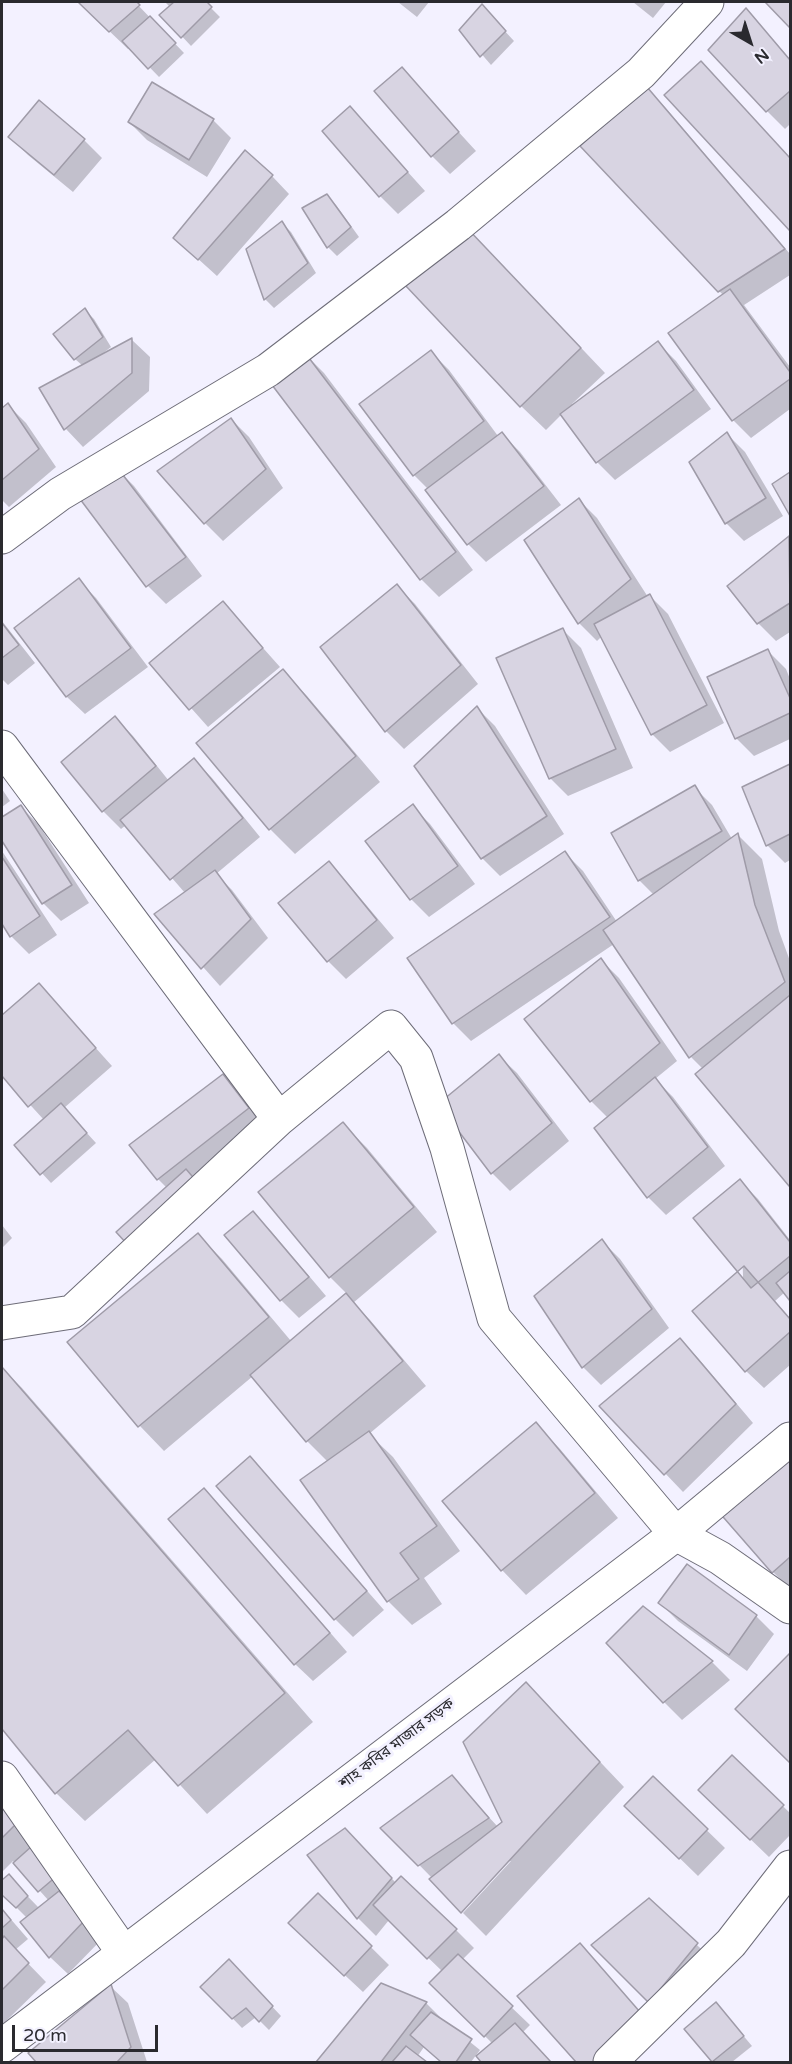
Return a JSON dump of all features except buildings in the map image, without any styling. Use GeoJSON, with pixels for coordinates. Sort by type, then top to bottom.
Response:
{"type":"FeatureCollection","features":[{"type":"Feature","properties":{"kind":"street"},"geometry":{"type":"LineString","coordinates":[[2,537],[60,494],[268,370],[458,225],[641,73],[707,2]]}},
{"type":"Feature","properties":{"kind":"street"},"geometry":{"type":"LineString","coordinates":[[2,747],[279,1119]]}},
{"type":"Feature","properties":{"kind":"street"},"geometry":{"type":"LineString","coordinates":[[2,1323],[72,1312],[279,1119],[391,1027],[416,1058],[447,1148],[494,1318],[676,1534],[720,1558],[790,1607]]}},
{"type":"Feature","properties":{"kind":"street","name":"শাহ কবির মাজার সড়ক"},"geometry":{"type":"LineString","coordinates":[[2,2046],[676,1534],[790,1439]]}},
{"type":"Feature","properties":{"kind":"street"},"geometry":{"type":"LineString","coordinates":[[2,1778],[123,1953]]}},
{"type":"Feature","properties":{"kind":"street"},"geometry":{"type":"LineString","coordinates":[[610,2062],[731,1943],[790,1867]]}}]}
